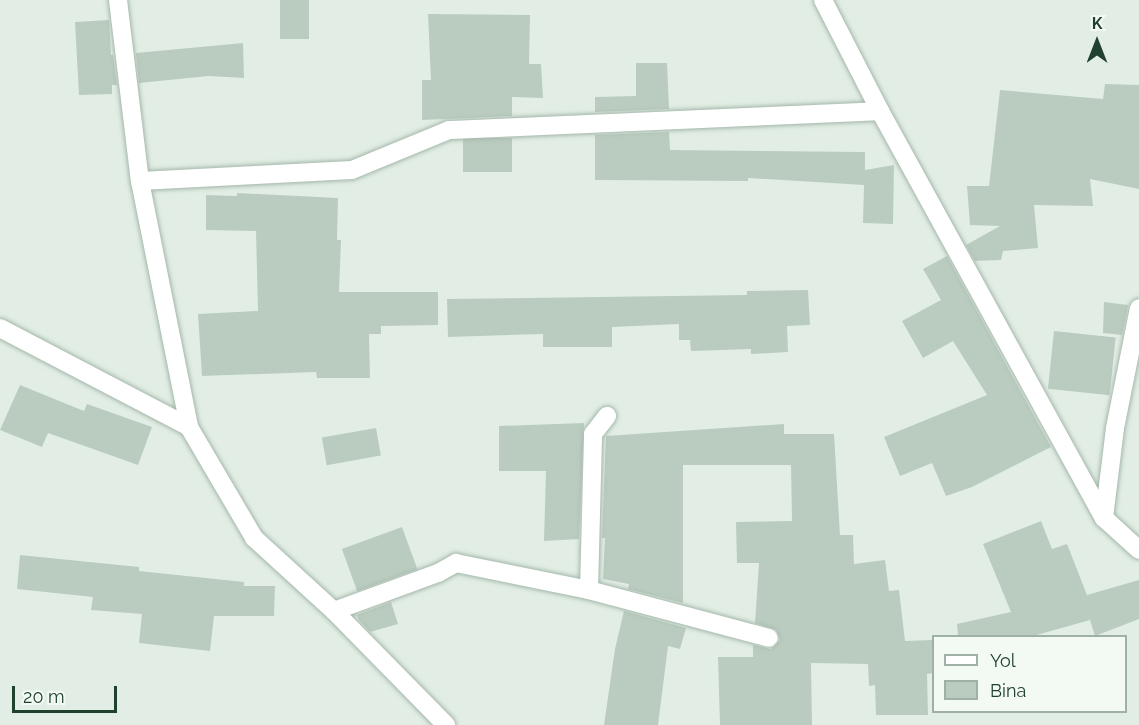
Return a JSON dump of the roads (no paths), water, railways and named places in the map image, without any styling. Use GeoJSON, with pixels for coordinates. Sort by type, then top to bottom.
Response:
{"type":"FeatureCollection","features":[{"type":"Feature","properties":{"kind":"street"},"geometry":{"type":"LineString","coordinates":[[118,0],[140,181],[189,427],[254,538],[334,611],[446,725]]}},
{"type":"Feature","properties":{"kind":"street"},"geometry":{"type":"LineString","coordinates":[[823,0],[880,111],[1104,518],[1139,550]]}},
{"type":"Feature","properties":{"kind":"street"},"geometry":{"type":"LineString","coordinates":[[140,181],[352,170],[449,130],[880,111]]}},
{"type":"Feature","properties":{"kind":"street"},"geometry":{"type":"LineString","coordinates":[[1104,518],[1115,428],[1139,308]]}},
{"type":"Feature","properties":{"kind":"street"},"geometry":{"type":"LineString","coordinates":[[0,328],[189,427]]}},
{"type":"Feature","properties":{"kind":"street"},"geometry":{"type":"LineString","coordinates":[[589,590],[593,434],[608,416]]}},
{"type":"Feature","properties":{"kind":"street"},"geometry":{"type":"LineString","coordinates":[[334,611],[438,573],[456,563],[589,590],[770,638]]}}]}
